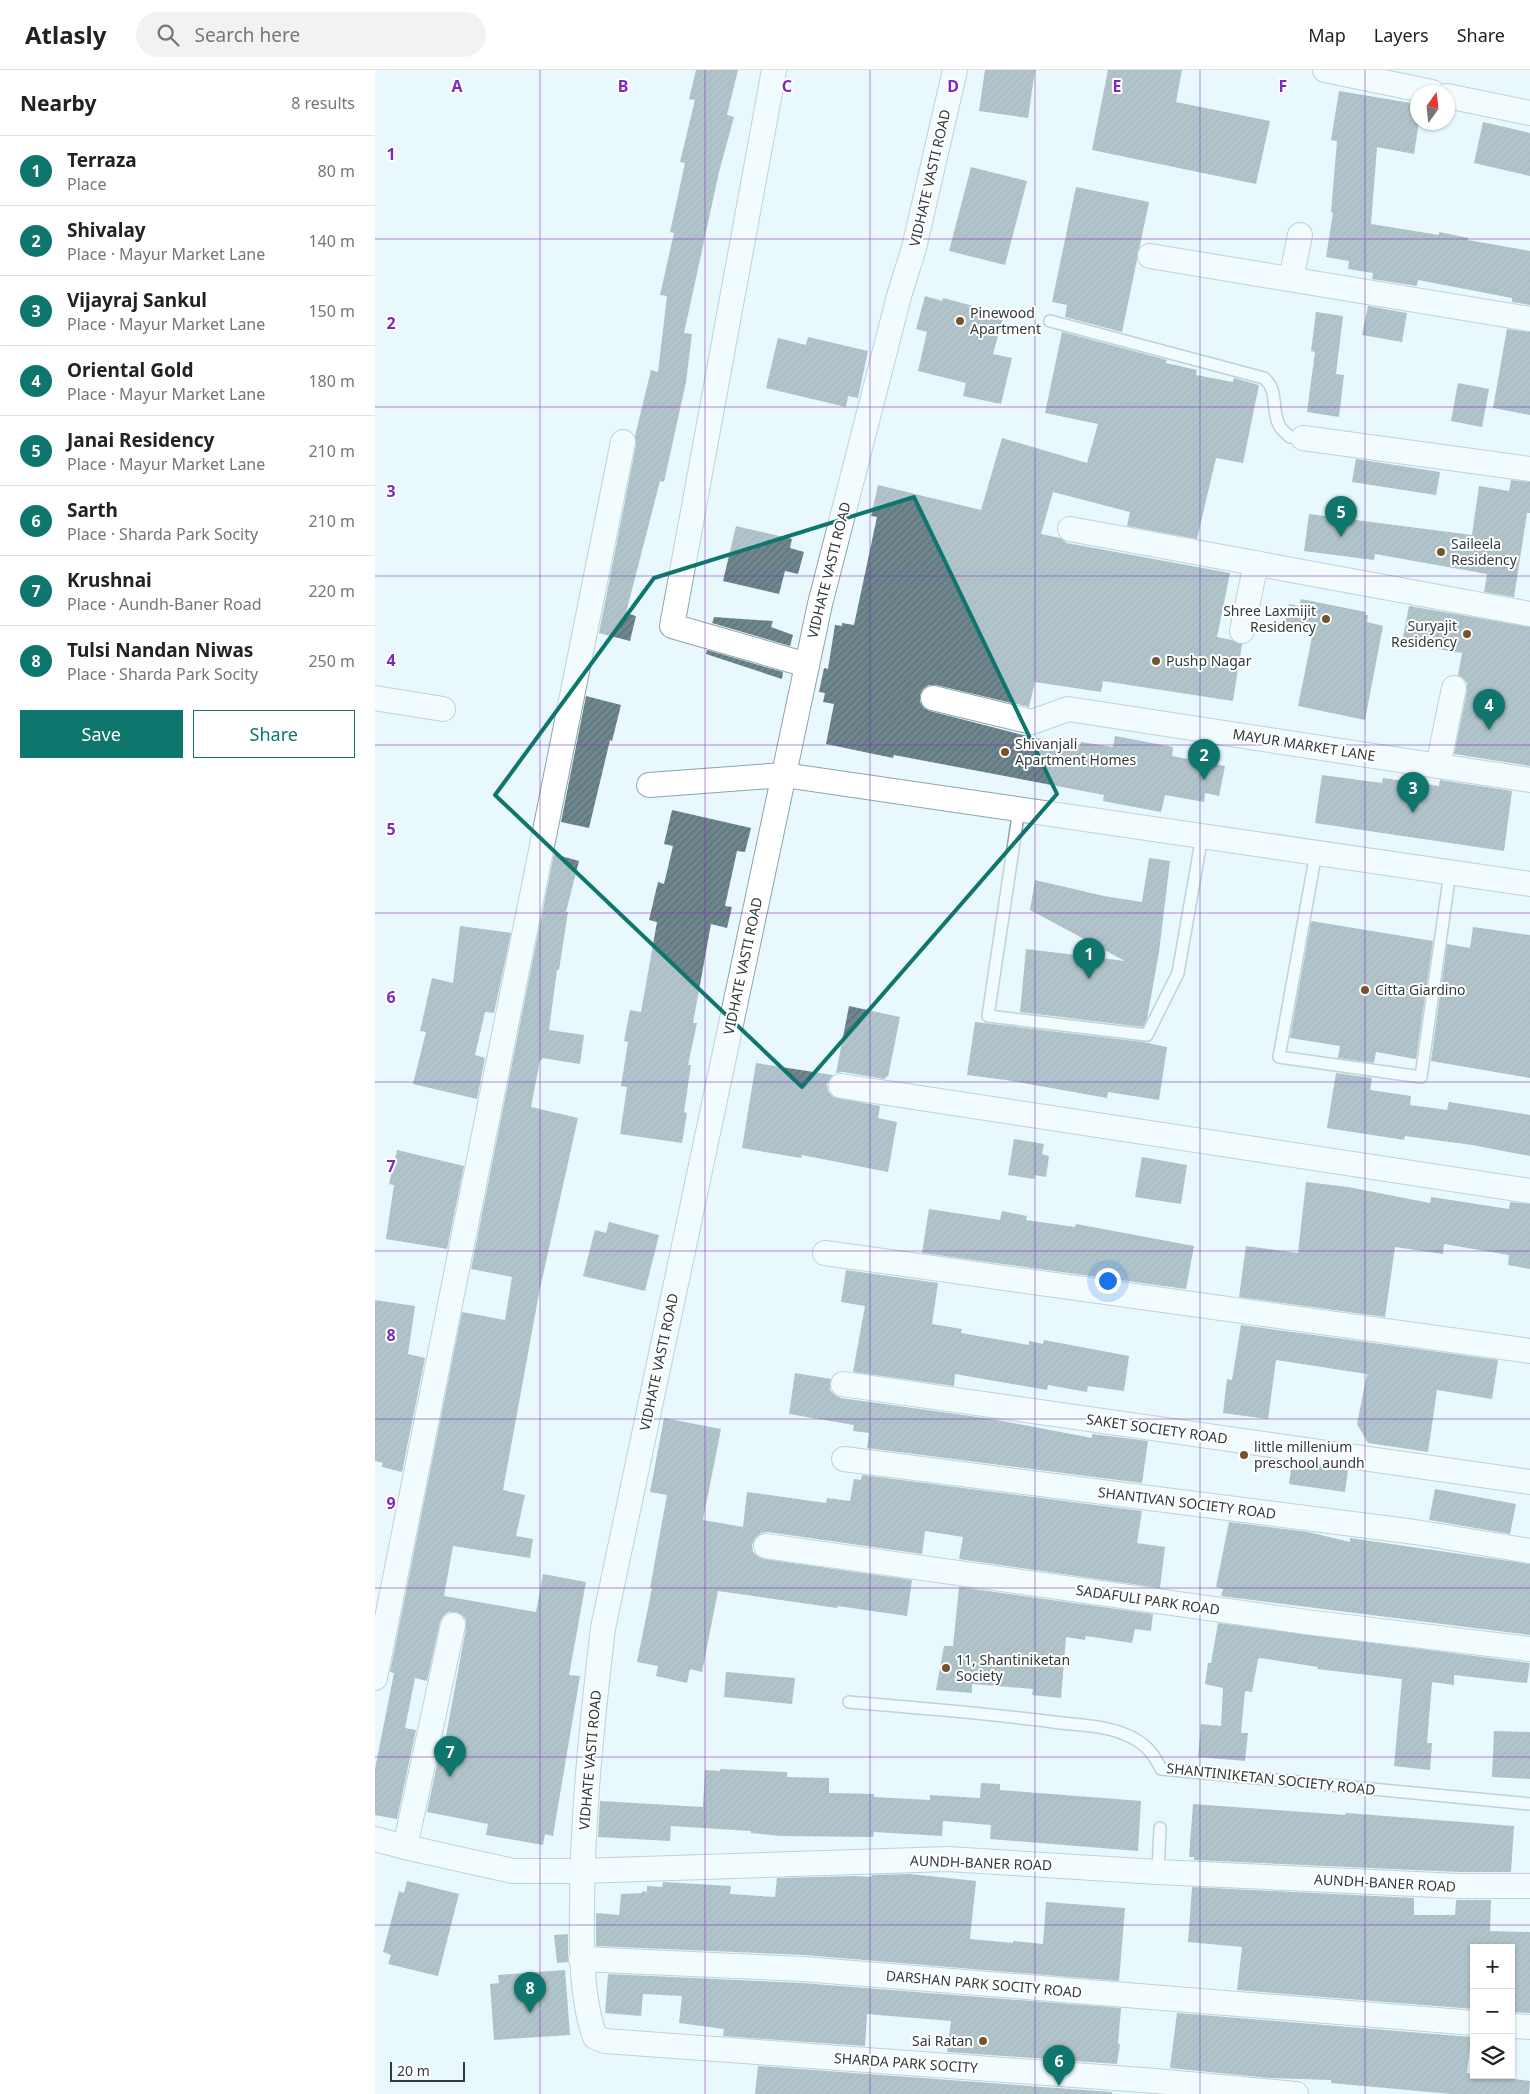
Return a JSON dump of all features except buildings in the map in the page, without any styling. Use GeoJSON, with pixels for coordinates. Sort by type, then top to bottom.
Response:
{"type":"FeatureCollection","features":[{"type":"Feature","properties":{"kind":"street"},"geometry":{"type":"LineString","coordinates":[[774,70],[671,626],[807,665]]}},
{"type":"Feature","properties":{"kind":"street","name":"VIDHATE VASTI ROAD"},"geometry":{"type":"LineString","coordinates":[[582,1871],[589,1748],[603,1628],[819,604],[899,296],[914,248],[955,70]]}},
{"type":"Feature","properties":{"kind":"street"},"geometry":{"type":"LineString","coordinates":[[1325,70],[1410,87]]}},
{"type":"Feature","properties":{"kind":"street"},"geometry":{"type":"LineString","coordinates":[[1455,98],[1530,113]]}},
{"type":"Feature","properties":{"kind":"street"},"geometry":{"type":"LineString","coordinates":[[1291,279],[1300,235]]}},
{"type":"Feature","properties":{"kind":"street"},"geometry":{"type":"LineString","coordinates":[[1150,256],[1530,319]]}},
{"type":"Feature","properties":{"kind":"street"},"geometry":{"type":"LineString","coordinates":[[1303,438],[1530,468]]}},
{"type":"Feature","properties":{"kind":"street"},"geometry":{"type":"LineString","coordinates":[[375,1678],[623,442]]}},
{"type":"Feature","properties":{"kind":"street"},"geometry":{"type":"LineString","coordinates":[[1070,529],[1530,614]]}},
{"type":"Feature","properties":{"kind":"street"},"geometry":{"type":"LineString","coordinates":[[1242,631],[1255,563]]}},
{"type":"Feature","properties":{"kind":"street"},"geometry":{"type":"LineString","coordinates":[[1438,766],[1454,688]]}},
{"type":"Feature","properties":{"kind":"street"},"geometry":{"type":"LineString","coordinates":[[375,698],[443,709]]}},
{"type":"Feature","properties":{"kind":"street","name":"MAYUR MARKET LANE"},"geometry":{"type":"LineString","coordinates":[[933,698],[1032,722],[1068,709],[1530,780]]}},
{"type":"Feature","properties":{"kind":"street"},"geometry":{"type":"LineString","coordinates":[[649,785],[784,775],[1530,884]]}},
{"type":"Feature","properties":{"kind":"street"},"geometry":{"type":"LineString","coordinates":[[841,1086],[1530,1191]]}},
{"type":"Feature","properties":{"kind":"street"},"geometry":{"type":"LineString","coordinates":[[825,1253],[1530,1351]]}},
{"type":"Feature","properties":{"kind":"street","name":"SAKET SOCIETY ROAD"},"geometry":{"type":"LineString","coordinates":[[843,1384],[1530,1482]]}},
{"type":"Feature","properties":{"kind":"street","name":"SHANTIVAN SOCIETY ROAD"},"geometry":{"type":"LineString","coordinates":[[844,1459],[1415,1532],[1530,1551]]}},
{"type":"Feature","properties":{"kind":"street","name":"SADAFULI PARK ROAD"},"geometry":{"type":"LineString","coordinates":[[766,1546],[1305,1622],[1530,1649]]}},
{"type":"Feature","properties":{"kind":"street"},"geometry":{"type":"LineString","coordinates":[[405,1848],[453,1625]]}},
{"type":"Feature","properties":{"kind":"street","name":"AUNDH-BANER ROAD"},"geometry":{"type":"LineString","coordinates":[[375,1839],[405,1848],[513,1871],[582,1871],[948,1859],[1158,1872],[1459,1886],[1530,1886]]}},
{"type":"Feature","properties":{"kind":"street"},"geometry":{"type":"LineString","coordinates":[[581,1959],[582,1871]]}},
{"type":"Feature","properties":{"kind":"street","name":"DARSHAN PARK SOCITY ROAD"},"geometry":{"type":"LineString","coordinates":[[581,1959],[803,1969],[1470,2023]]}},
{"type":"Feature","properties":{"kind":"street","name":"SHARDA PARK SOCITY"},"geometry":{"type":"LineString","coordinates":[[581,1959],[591,2026],[595,2037],[605,2041],[1296,2094]]}},
{"type":"Feature","properties":{"kind":"street"},"geometry":{"type":"LineString","coordinates":[[1515,2026],[1530,2027]]}},
{"type":"Feature","properties":{"kind":"lane"},"geometry":{"type":"LineString","coordinates":[[1050,321],[1265,378],[1270,383],[1275,400],[1278,424],[1290,437],[1303,438]]}},
{"type":"Feature","properties":{"kind":"lane"},"geometry":{"type":"LineString","coordinates":[[1019,809],[987,1016],[1147,1035],[1178,973],[1202,836]]}},
{"type":"Feature","properties":{"kind":"lane"},"geometry":{"type":"LineString","coordinates":[[1316,853],[1279,1057],[1421,1077],[1450,872]]}},
{"type":"Feature","properties":{"kind":"lane","name":"SHANTINIKETAN SOCIETY ROAD"},"geometry":{"type":"LineString","coordinates":[[849,1702],[1017,1717],[1101,1728],[1124,1733],[1145,1744],[1154,1755],[1161,1769],[1530,1804]]}},
{"type":"Feature","properties":{"kind":"lane"},"geometry":{"type":"LineString","coordinates":[[1158,1872],[1160,1828]]}},
{"type":"Feature","properties":{"kind":"highlighted area"},"geometry":{"type":"Polygon","coordinates":[[[914,497],[1057,794],[802,1087],[495,795],[654,578],[914,497]]]}},
{"type":"Feature","properties":{"kind":"place","name":"Pinewood Apartment"},"geometry":{"type":"Point","coordinates":[960,321]}},
{"type":"Feature","properties":{"kind":"place","name":"Janai Residency"},"geometry":{"type":"Point","coordinates":[1341,537]}},
{"type":"Feature","properties":{"kind":"place","name":"Saileela Residency"},"geometry":{"type":"Point","coordinates":[1441,552]}},
{"type":"Feature","properties":{"kind":"place","name":"Shree Laxmijit Residency"},"geometry":{"type":"Point","coordinates":[1326,619]}},
{"type":"Feature","properties":{"kind":"place","name":"Suryajit Residency"},"geometry":{"type":"Point","coordinates":[1467,634]}},
{"type":"Feature","properties":{"kind":"place","name":"Pushp Nagar"},"geometry":{"type":"Point","coordinates":[1156,661]}},
{"type":"Feature","properties":{"kind":"place","name":"Oriental Gold"},"geometry":{"type":"Point","coordinates":[1489,730]}},
{"type":"Feature","properties":{"kind":"place","name":"Shivanjali Apartment Homes"},"geometry":{"type":"Point","coordinates":[1005,752]}},
{"type":"Feature","properties":{"kind":"place","name":"Shivalay"},"geometry":{"type":"Point","coordinates":[1204,780]}},
{"type":"Feature","properties":{"kind":"place","name":"Vijayraj Sankul"},"geometry":{"type":"Point","coordinates":[1413,813]}},
{"type":"Feature","properties":{"kind":"place","name":"Terraza"},"geometry":{"type":"Point","coordinates":[1089,979]}},
{"type":"Feature","properties":{"kind":"place","name":"Citta Giardino"},"geometry":{"type":"Point","coordinates":[1365,990]}},
{"type":"Feature","properties":{"kind":"place","name":"little millenium preschool aundh"},"geometry":{"type":"Point","coordinates":[1244,1455]}},
{"type":"Feature","properties":{"kind":"place","name":"11, Shantiniketan Society"},"geometry":{"type":"Point","coordinates":[946,1668]}},
{"type":"Feature","properties":{"kind":"place","name":"Krushnai"},"geometry":{"type":"Point","coordinates":[450,1777]}},
{"type":"Feature","properties":{"kind":"place","name":"Tulsi Nandan Niwas"},"geometry":{"type":"Point","coordinates":[530,2013]}},
{"type":"Feature","properties":{"kind":"place","name":"Sai Ratan"},"geometry":{"type":"Point","coordinates":[983,2041]}},
{"type":"Feature","properties":{"kind":"place","name":"Sarth"},"geometry":{"type":"Point","coordinates":[1059,2086]}}]}
